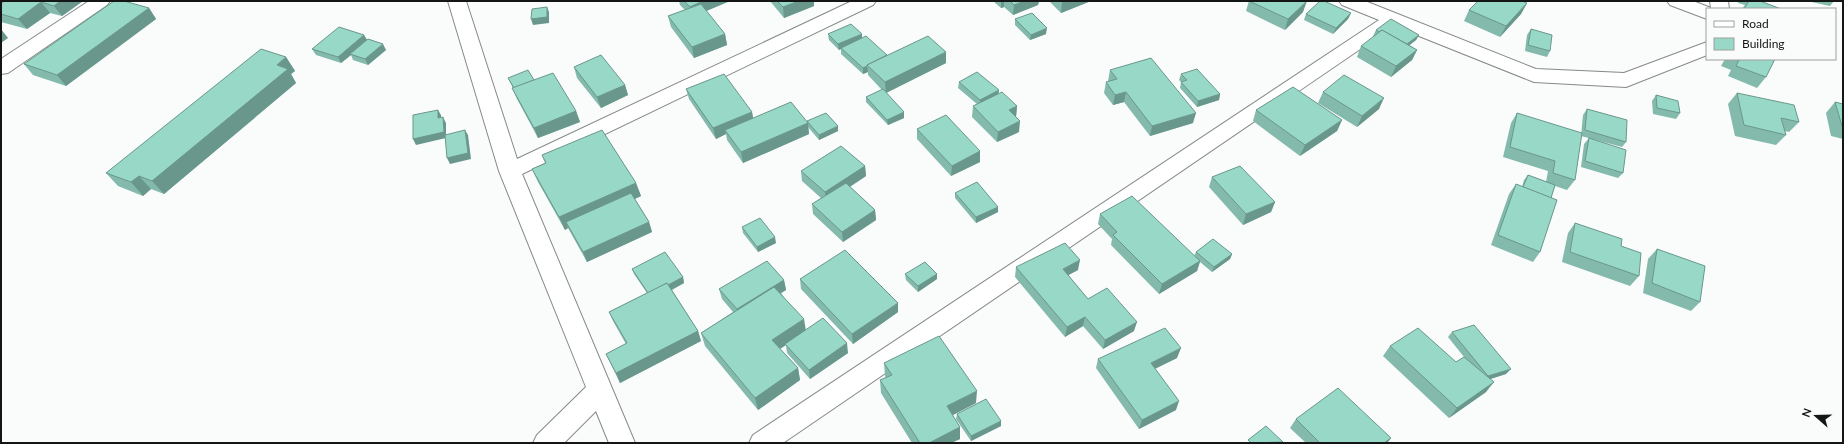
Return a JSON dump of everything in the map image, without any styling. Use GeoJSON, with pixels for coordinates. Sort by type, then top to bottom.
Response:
{"type":"FeatureCollection","features":[{"type":"Feature","properties":{"kind":"street"},"geometry":{"type":"LineString","coordinates":[[1,68],[102,1]]}},
{"type":"Feature","properties":{"kind":"street"},"geometry":{"type":"LineString","coordinates":[[456,1],[510,171],[622,443]]}},
{"type":"Feature","properties":{"kind":"street"},"geometry":{"type":"LineString","coordinates":[[510,171],[866,1]]}},
{"type":"Feature","properties":{"kind":"street"},"geometry":{"type":"LineString","coordinates":[[1348,1],[1394,18],[1534,75],[1626,80],[1706,48]]}},
{"type":"Feature","properties":{"kind":"street"},"geometry":{"type":"LineString","coordinates":[[1676,1],[1706,13]]}},
{"type":"Feature","properties":{"kind":"street"},"geometry":{"type":"LineString","coordinates":[[762,443],[1394,18]]}},
{"type":"Feature","properties":{"kind":"street"},"geometry":{"type":"LineString","coordinates":[[546,443],[600,390]]}},
{"type":"Feature","properties":{"kind":"building"},"geometry":{"type":"Polygon","coordinates":[[[5,1],[60,1],[54,6],[41,2],[18,19],[1,14],[1,4],[5,1]]]}},
{"type":"Feature","properties":{"kind":"building"},"geometry":{"type":"Polygon","coordinates":[[[114,1],[124,1],[149,8],[57,75],[24,64],[114,1]]]}},
{"type":"Feature","properties":{"kind":"building"},"geometry":{"type":"Polygon","coordinates":[[[684,1],[703,1],[690,7],[684,1]]]}},
{"type":"Feature","properties":{"kind":"building"},"geometry":{"type":"Polygon","coordinates":[[[777,1],[799,1],[783,7],[777,1]]]}},
{"type":"Feature","properties":{"kind":"building"},"geometry":{"type":"Polygon","coordinates":[[[1010,1],[1024,1],[1014,5],[1010,1]]]}},
{"type":"Feature","properties":{"kind":"building"},"geometry":{"type":"Polygon","coordinates":[[[1249,1],[1307,1],[1288,19],[1249,1]]]}},
{"type":"Feature","properties":{"kind":"building"},"geometry":{"type":"Polygon","coordinates":[[[1320,1],[1324,1],[1351,13],[1336,28],[1306,14],[1320,1]]]}},
{"type":"Feature","properties":{"kind":"building"},"geometry":{"type":"Polygon","coordinates":[[[1478,1],[1522,1],[1527,3],[1506,26],[1469,10],[1478,1]]]}},
{"type":"Feature","properties":{"kind":"building"},"geometry":{"type":"Polygon","coordinates":[[[1749,1],[1760,1],[1778,8],[1745,8],[1749,1]]]}},
{"type":"Feature","properties":{"kind":"building"},"geometry":{"type":"Polygon","coordinates":[[[701,4],[725,34],[692,47],[668,16],[701,4]]]}},
{"type":"Feature","properties":{"kind":"building"},"geometry":{"type":"Polygon","coordinates":[[[547,7],[547,17],[531,19],[532,9],[547,7]]]}},
{"type":"Feature","properties":{"kind":"building"},"geometry":{"type":"Polygon","coordinates":[[[1032,13],[1047,28],[1031,35],[1015,19],[1032,13]]]}},
{"type":"Feature","properties":{"kind":"building"},"geometry":{"type":"Polygon","coordinates":[[[1391,19],[1419,35],[1407,44],[1382,30],[1379,32],[1376,30],[1391,19]]]}},
{"type":"Feature","properties":{"kind":"building"},"geometry":{"type":"Polygon","coordinates":[[[851,24],[862,34],[838,44],[828,34],[851,24]]]}},
{"type":"Feature","properties":{"kind":"building"},"geometry":{"type":"Polygon","coordinates":[[[339,27],[364,35],[338,57],[312,49],[339,27]]]}},
{"type":"Feature","properties":{"kind":"building"},"geometry":{"type":"Polygon","coordinates":[[[1531,29],[1552,35],[1550,51],[1528,45],[1531,29]]]}},
{"type":"Feature","properties":{"kind":"building"},"geometry":{"type":"Polygon","coordinates":[[[1382,30],[1417,50],[1396,66],[1361,46],[1382,30]]]}},
{"type":"Feature","properties":{"kind":"building"},"geometry":{"type":"Polygon","coordinates":[[[866,36],[887,55],[863,68],[841,48],[866,36]]]}},
{"type":"Feature","properties":{"kind":"building"},"geometry":{"type":"Polygon","coordinates":[[[928,36],[946,52],[885,82],[867,65],[928,36]]]}},
{"type":"Feature","properties":{"kind":"building"},"geometry":{"type":"Polygon","coordinates":[[[368,39],[383,44],[365,59],[350,54],[368,39]]]}},
{"type":"Feature","properties":{"kind":"building"},"geometry":{"type":"Polygon","coordinates":[[[261,49],[286,57],[277,65],[288,69],[152,181],[139,176],[131,182],[106,173],[261,49]]]}},
{"type":"Feature","properties":{"kind":"building"},"geometry":{"type":"Polygon","coordinates":[[[601,55],[625,85],[597,97],[574,67],[601,55]]]}},
{"type":"Feature","properties":{"kind":"building"},"geometry":{"type":"Polygon","coordinates":[[[1151,58],[1196,113],[1152,126],[1126,92],[1115,95],[1106,82],[1117,79],[1110,70],[1151,58]]]}},
{"type":"Feature","properties":{"kind":"building"},"geometry":{"type":"Polygon","coordinates":[[[1739,60],[1774,60],[1766,77],[1736,66],[1739,60]]]}},
{"type":"Feature","properties":{"kind":"building"},"geometry":{"type":"Polygon","coordinates":[[[1197,69],[1220,94],[1198,101],[1181,82],[1187,80],[1181,74],[1197,69]]]}},
{"type":"Feature","properties":{"kind":"building"},"geometry":{"type":"Polygon","coordinates":[[[528,70],[534,80],[514,88],[508,78],[528,70]]]}},
{"type":"Feature","properties":{"kind":"building"},"geometry":{"type":"Polygon","coordinates":[[[977,72],[999,90],[980,100],[959,82],[977,72]]]}},
{"type":"Feature","properties":{"kind":"building"},"geometry":{"type":"Polygon","coordinates":[[[553,73],[576,111],[534,128],[512,88],[553,73]]]}},
{"type":"Feature","properties":{"kind":"building"},"geometry":{"type":"Polygon","coordinates":[[[724,74],[752,112],[713,128],[686,89],[724,74]]]}},
{"type":"Feature","properties":{"kind":"building"},"geometry":{"type":"Polygon","coordinates":[[[1344,75],[1384,98],[1362,116],[1323,92],[1344,75]]]}},
{"type":"Feature","properties":{"kind":"building"},"geometry":{"type":"Polygon","coordinates":[[[1293,87],[1342,120],[1305,145],[1256,110],[1293,87]]]}},
{"type":"Feature","properties":{"kind":"building"},"geometry":{"type":"Polygon","coordinates":[[[883,89],[904,112],[887,120],[866,97],[883,89]]]}},
{"type":"Feature","properties":{"kind":"building"},"geometry":{"type":"Polygon","coordinates":[[[1002,92],[1017,106],[1009,110],[1020,121],[998,132],[973,106],[1002,92]]]}},
{"type":"Feature","properties":{"kind":"building"},"geometry":{"type":"Polygon","coordinates":[[[1737,93],[1794,105],[1799,122],[1781,118],[1786,135],[1744,125],[1737,93]]]}},
{"type":"Feature","properties":{"kind":"building"},"geometry":{"type":"Polygon","coordinates":[[[1656,95],[1678,101],[1680,113],[1657,108],[1656,95]]]}},
{"type":"Feature","properties":{"kind":"building"},"geometry":{"type":"Polygon","coordinates":[[[791,102],[808,123],[741,152],[725,130],[791,102]]]}},
{"type":"Feature","properties":{"kind":"building"},"geometry":{"type":"Polygon","coordinates":[[[1835,102],[1843,104],[1843,126],[1842,126],[1835,102]]]}},
{"type":"Feature","properties":{"kind":"building"},"geometry":{"type":"Polygon","coordinates":[[[1587,109],[1627,120],[1626,142],[1585,130],[1587,109]]]}},
{"type":"Feature","properties":{"kind":"building"},"geometry":{"type":"Polygon","coordinates":[[[438,110],[438,118],[443,117],[444,132],[413,139],[413,115],[438,110]]]}},
{"type":"Feature","properties":{"kind":"building"},"geometry":{"type":"Polygon","coordinates":[[[826,113],[838,126],[819,135],[807,121],[826,113]]]}},
{"type":"Feature","properties":{"kind":"building"},"geometry":{"type":"Polygon","coordinates":[[[1517,113],[1582,133],[1575,180],[1553,173],[1555,161],[1510,147],[1517,113]]]}},
{"type":"Feature","properties":{"kind":"building"},"geometry":{"type":"Polygon","coordinates":[[[946,115],[980,151],[952,166],[917,129],[946,115]]]}},
{"type":"Feature","properties":{"kind":"building"},"geometry":{"type":"Polygon","coordinates":[[[465,130],[468,153],[447,158],[445,135],[465,130]]]}},
{"type":"Feature","properties":{"kind":"building"},"geometry":{"type":"Polygon","coordinates":[[[602,130],[636,183],[559,217],[532,169],[546,163],[542,155],[602,130]]]}},
{"type":"Feature","properties":{"kind":"building"},"geometry":{"type":"Polygon","coordinates":[[[1589,138],[1626,150],[1623,173],[1585,161],[1589,138]]]}},
{"type":"Feature","properties":{"kind":"building"},"geometry":{"type":"Polygon","coordinates":[[[841,146],[865,166],[825,192],[801,171],[841,146]]]}},
{"type":"Feature","properties":{"kind":"building"},"geometry":{"type":"Polygon","coordinates":[[[1240,166],[1275,202],[1246,214],[1212,177],[1240,166]]]}},
{"type":"Feature","properties":{"kind":"building"},"geometry":{"type":"Polygon","coordinates":[[[1528,175],[1555,185],[1551,198],[1523,187],[1528,175]]]}},
{"type":"Feature","properties":{"kind":"building"},"geometry":{"type":"Polygon","coordinates":[[[977,182],[998,207],[976,217],[955,193],[977,182]]]}},
{"type":"Feature","properties":{"kind":"building"},"geometry":{"type":"Polygon","coordinates":[[[846,183],[875,210],[842,232],[812,204],[846,183]]]}},
{"type":"Feature","properties":{"kind":"building"},"geometry":{"type":"Polygon","coordinates":[[[1516,184],[1557,200],[1540,252],[1498,235],[1516,184]]]}},
{"type":"Feature","properties":{"kind":"building"},"geometry":{"type":"Polygon","coordinates":[[[631,193],[649,222],[583,252],[566,222],[631,193]]]}},
{"type":"Feature","properties":{"kind":"building"},"geometry":{"type":"Polygon","coordinates":[[[1132,196],[1200,261],[1162,284],[1113,235],[1117,232],[1100,214],[1132,196]]]}},
{"type":"Feature","properties":{"kind":"building"},"geometry":{"type":"Polygon","coordinates":[[[760,218],[775,237],[757,247],[742,227],[760,218]]]}},
{"type":"Feature","properties":{"kind":"building"},"geometry":{"type":"Polygon","coordinates":[[[1575,223],[1622,239],[1621,246],[1641,253],[1639,276],[1570,252],[1575,223]]]}},
{"type":"Feature","properties":{"kind":"building"},"geometry":{"type":"Polygon","coordinates":[[[1213,239],[1232,254],[1214,267],[1196,252],[1213,239]]]}},
{"type":"Feature","properties":{"kind":"building"},"geometry":{"type":"Polygon","coordinates":[[[1065,243],[1080,260],[1063,269],[1088,299],[1107,288],[1137,322],[1105,340],[1085,317],[1067,327],[1016,267],[1065,243]]]}},
{"type":"Feature","properties":{"kind":"building"},"geometry":{"type":"Polygon","coordinates":[[[1657,249],[1705,266],[1700,302],[1652,283],[1657,249]]]}},
{"type":"Feature","properties":{"kind":"building"},"geometry":{"type":"Polygon","coordinates":[[[845,250],[898,303],[852,334],[800,279],[845,250]]]}},
{"type":"Feature","properties":{"kind":"building"},"geometry":{"type":"Polygon","coordinates":[[[665,252],[683,277],[648,293],[632,269],[665,252]]]}},
{"type":"Feature","properties":{"kind":"building"},"geometry":{"type":"Polygon","coordinates":[[[767,261],[784,280],[737,309],[719,289],[767,261]]]}},
{"type":"Feature","properties":{"kind":"building"},"geometry":{"type":"Polygon","coordinates":[[[925,262],[937,274],[918,286],[905,274],[925,262]]]}},
{"type":"Feature","properties":{"kind":"building"},"geometry":{"type":"Polygon","coordinates":[[[667,283],[698,331],[616,373],[606,354],[627,343],[609,312],[667,283]]]}},
{"type":"Feature","properties":{"kind":"building"},"geometry":{"type":"Polygon","coordinates":[[[774,287],[804,319],[772,340],[798,368],[755,398],[701,333],[774,287]]]}},
{"type":"Feature","properties":{"kind":"building"},"geometry":{"type":"Polygon","coordinates":[[[823,318],[847,343],[809,370],[785,344],[823,318]]]}},
{"type":"Feature","properties":{"kind":"building"},"geometry":{"type":"Polygon","coordinates":[[[1474,325],[1511,369],[1488,376],[1452,332],[1474,325]]]}},
{"type":"Feature","properties":{"kind":"building"},"geometry":{"type":"Polygon","coordinates":[[[1165,328],[1181,348],[1151,363],[1179,401],[1142,420],[1098,359],[1165,328]]]}},
{"type":"Feature","properties":{"kind":"building"},"geometry":{"type":"Polygon","coordinates":[[[1418,328],[1456,362],[1464,357],[1494,382],[1457,408],[1390,346],[1418,328]]]}},
{"type":"Feature","properties":{"kind":"building"},"geometry":{"type":"Polygon","coordinates":[[[939,336],[977,391],[947,406],[960,427],[929,443],[920,443],[880,380],[892,375],[884,363],[939,336]]]}},
{"type":"Feature","properties":{"kind":"building"},"geometry":{"type":"Polygon","coordinates":[[[1338,388],[1391,438],[1384,443],[1320,443],[1296,419],[1338,388]]]}},
{"type":"Feature","properties":{"kind":"building"},"geometry":{"type":"Polygon","coordinates":[[[986,399],[1001,421],[971,436],[957,414],[986,399]]]}},
{"type":"Feature","properties":{"kind":"building"},"geometry":{"type":"Polygon","coordinates":[[[1266,426],[1283,442],[1251,443],[1248,440],[1266,426]]]}}]}
